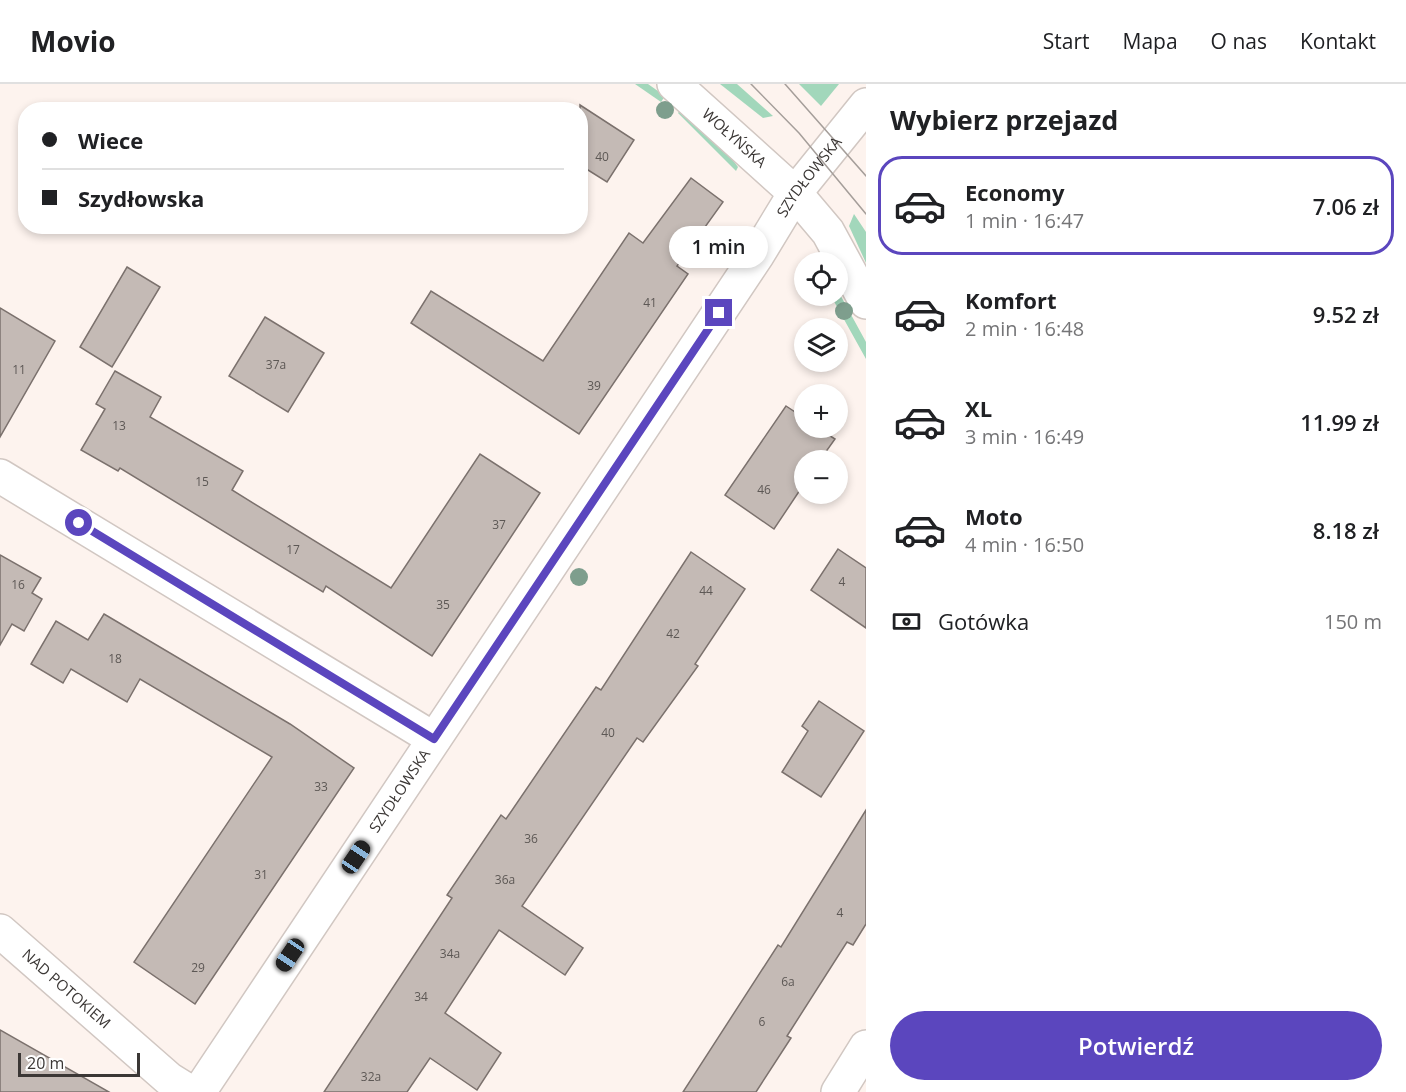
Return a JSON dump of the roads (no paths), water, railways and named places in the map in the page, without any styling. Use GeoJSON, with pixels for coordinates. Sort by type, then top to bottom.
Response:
{"type":"FeatureCollection","features":[{"type":"Feature","properties":{"kind":"street","name":"WOŁYŃSKA"},"geometry":{"type":"LineString","coordinates":[[674,84],[795,193],[828,232],[866,303]]}},
{"type":"Feature","properties":{"kind":"street","name":"SZYDŁOWSKA"},"geometry":{"type":"LineString","coordinates":[[199,1092],[758,254],[795,193],[866,105]]}},
{"type":"Feature","properties":{"kind":"street"},"geometry":{"type":"LineString","coordinates":[[0,476],[434,739]]}},
{"type":"Feature","properties":{"kind":"street","name":"NAD POTOKIEM"},"geometry":{"type":"LineString","coordinates":[[0,931],[169,1079],[190,1092]]}},
{"type":"Feature","properties":{"kind":"street"},"geometry":{"type":"LineString","coordinates":[[838,1092],[866,1047]]}},
{"type":"Feature","properties":{"kind":"tram line"},"geometry":{"type":"LineString","coordinates":[[751,84],[799,133],[866,214]]}},
{"type":"Feature","properties":{"kind":"tram line"},"geometry":{"type":"LineString","coordinates":[[785,84],[866,176]]}}]}
